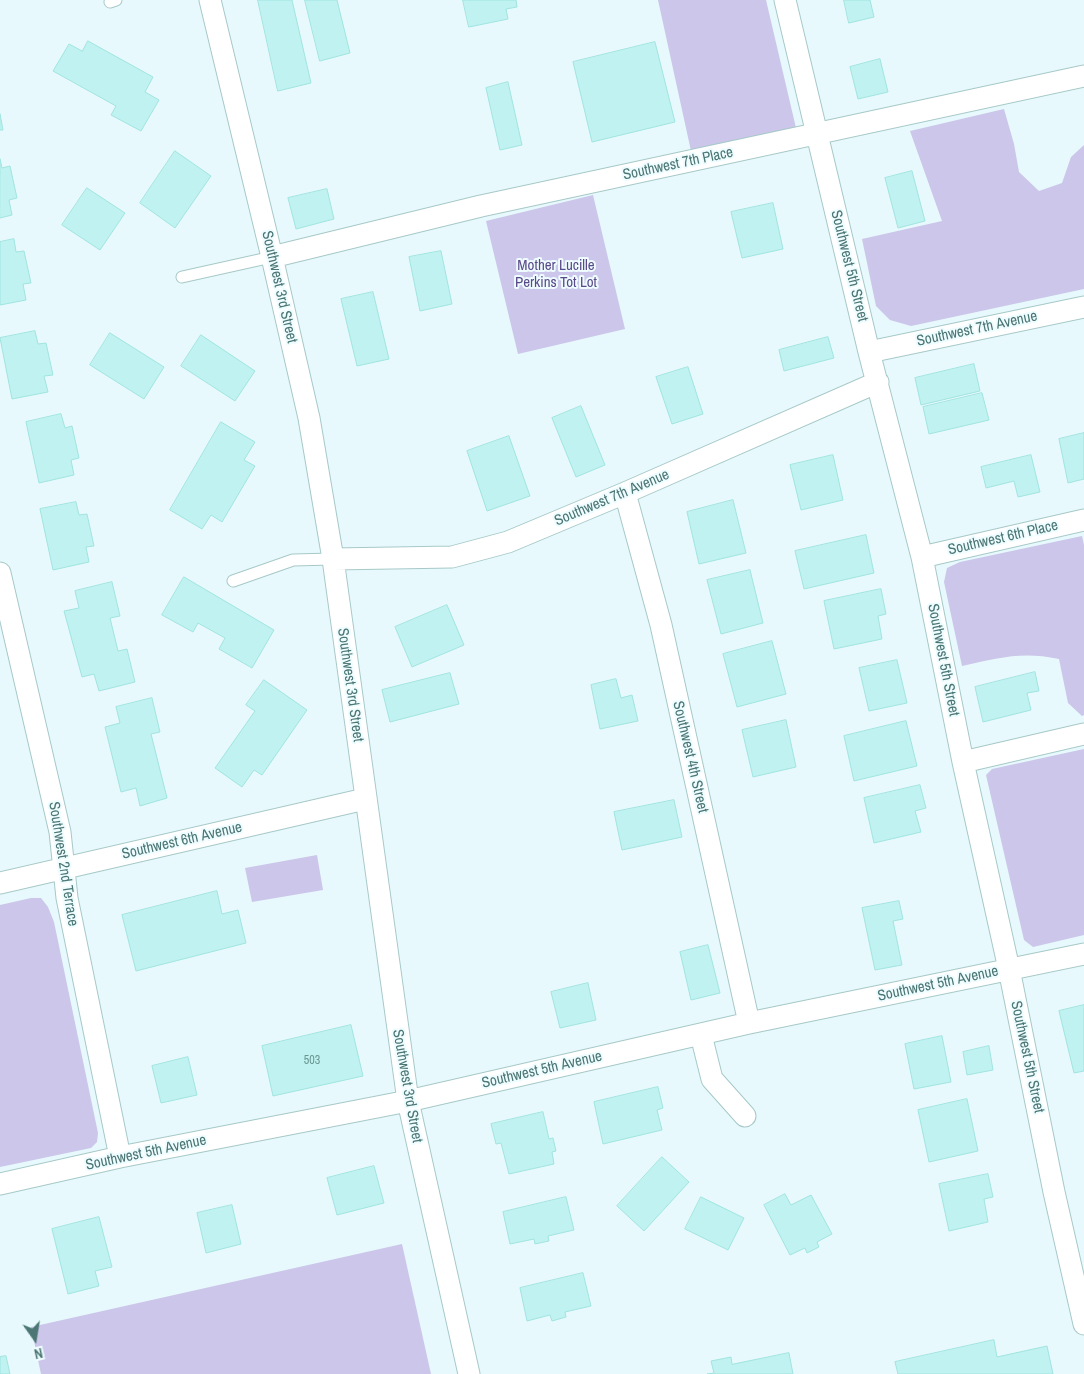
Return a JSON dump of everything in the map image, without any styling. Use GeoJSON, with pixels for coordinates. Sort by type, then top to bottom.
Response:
{"type":"FeatureCollection","features":[{"type":"Feature","properties":{"kind":"street","name":"Southwest 3rd Street"},"geometry":{"type":"LineString","coordinates":[[210,0],[309,418],[333,559],[408,1101],[469,1374]]}},
{"type":"Feature","properties":{"kind":"street","name":"Southwest 5th Street"},"geometry":{"type":"LineString","coordinates":[[785,0],[816,133],[922,557],[963,762],[1009,969],[1054,1192],[1084,1324]]}},
{"type":"Feature","properties":{"kind":"street","name":"Southwest 7th Place"},"geometry":{"type":"LineString","coordinates":[[272,256],[481,206],[1084,76]]}},
{"type":"Feature","properties":{"kind":"street","name":"Southwest 7th Avenue"},"geometry":{"type":"LineString","coordinates":[[870,352],[1084,307]]}},
{"type":"Feature","properties":{"kind":"street","name":"Southwest 7th Avenue"},"geometry":{"type":"LineString","coordinates":[[333,559],[452,557],[508,542],[878,382]]}},
{"type":"Feature","properties":{"kind":"street","name":"Southwest 4th Street"},"geometry":{"type":"LineString","coordinates":[[625,493],[661,625],[749,1023]]}},
{"type":"Feature","properties":{"kind":"street","name":"Southwest 6th Place"},"geometry":{"type":"LineString","coordinates":[[922,557],[1084,520]]}},
{"type":"Feature","properties":{"kind":"street","name":"Southwest 2nd Terrace"},"geometry":{"type":"LineString","coordinates":[[0,573],[60,832],[67,898],[120,1157]]}},
{"type":"Feature","properties":{"kind":"street"},"geometry":{"type":"LineString","coordinates":[[963,762],[1084,734]]}},
{"type":"Feature","properties":{"kind":"street","name":"Southwest 6th Avenue"},"geometry":{"type":"LineString","coordinates":[[0,882],[365,799]]}},
{"type":"Feature","properties":{"kind":"street","name":"Southwest 5th Avenue"},"geometry":{"type":"LineString","coordinates":[[0,1184],[120,1157],[408,1101],[749,1023],[1084,954]]}},
{"type":"Feature","properties":{"kind":"street"},"geometry":{"type":"LineString","coordinates":[[701,1035],[712,1079],[745,1116]]}},
{"type":"Feature","properties":{"kind":"lane"},"geometry":{"type":"LineString","coordinates":[[182,277],[272,256]]}},
{"type":"Feature","properties":{"kind":"lane"},"geometry":{"type":"LineString","coordinates":[[233,581],[293,560],[333,559]]}},
{"type":"Feature","properties":{"kind":"green space"},"geometry":{"type":"Polygon","coordinates":[[[658,0],[766,0],[796,128],[691,151],[658,0]]]}},
{"type":"Feature","properties":{"kind":"green space"},"geometry":{"type":"Polygon","coordinates":[[[1004,109],[1014,144],[1019,172],[1039,191],[1062,183],[1071,157],[1084,145],[1084,289],[911,326],[890,320],[876,306],[862,239],[942,221],[910,131],[1004,109]]]}},
{"type":"Feature","properties":{"kind":"green space","name":"Mother Lucille Perkins Tot Lot"},"geometry":{"type":"Polygon","coordinates":[[[593,195],[625,329],[518,354],[486,221],[593,195]]]}},
{"type":"Feature","properties":{"kind":"green space"},"geometry":{"type":"Polygon","coordinates":[[[1082,536],[1084,545],[1084,715],[1082,716],[1068,703],[1059,659],[1010,656],[962,666],[944,582],[947,568],[960,562],[1082,536]]]}},
{"type":"Feature","properties":{"kind":"green space"},"geometry":{"type":"Polygon","coordinates":[[[1084,749],[1084,935],[1033,947],[1024,940],[986,775],[992,769],[1084,749]]]}},
{"type":"Feature","properties":{"kind":"green space"},"geometry":{"type":"Polygon","coordinates":[[[317,855],[323,890],[252,902],[245,868],[317,855]]]}},
{"type":"Feature","properties":{"kind":"green space"},"geometry":{"type":"Polygon","coordinates":[[[31,898],[41,898],[48,907],[54,922],[98,1133],[97,1142],[91,1148],[0,1167],[0,905],[31,898]]]}},
{"type":"Feature","properties":{"kind":"green space"},"geometry":{"type":"Polygon","coordinates":[[[402,1244],[431,1374],[41,1374],[31,1327],[402,1244]]]}},
{"type":"Feature","properties":{"kind":"building"},"geometry":{"type":"Polygon","coordinates":[[[258,0],[292,0],[311,83],[278,91],[258,0]]]}},
{"type":"Feature","properties":{"kind":"building"},"geometry":{"type":"Polygon","coordinates":[[[305,0],[337,0],[350,53],[320,61],[305,0]]]}},
{"type":"Feature","properties":{"kind":"building"},"geometry":{"type":"Polygon","coordinates":[[[463,0],[516,0],[517,7],[506,9],[508,19],[469,27],[463,0]]]}},
{"type":"Feature","properties":{"kind":"building"},"geometry":{"type":"Polygon","coordinates":[[[844,0],[870,0],[874,17],[849,23],[844,0]]]}},
{"type":"Feature","properties":{"kind":"building"},"geometry":{"type":"Polygon","coordinates":[[[88,41],[153,77],[145,92],[159,100],[141,131],[111,115],[116,106],[53,71],[69,44],[82,51],[88,41]]]}},
{"type":"Feature","properties":{"kind":"building"},"geometry":{"type":"Polygon","coordinates":[[[655,42],[675,122],[592,142],[573,62],[655,42]]]}},
{"type":"Feature","properties":{"kind":"building"},"geometry":{"type":"Polygon","coordinates":[[[880,59],[888,92],[858,99],[850,67],[880,59]]]}},
{"type":"Feature","properties":{"kind":"building"},"geometry":{"type":"Polygon","coordinates":[[[508,82],[522,145],[500,150],[486,88],[508,82]]]}},
{"type":"Feature","properties":{"kind":"building"},"geometry":{"type":"Polygon","coordinates":[[[0,114],[3,130],[0,130],[0,114]]]}},
{"type":"Feature","properties":{"kind":"building"},"geometry":{"type":"Polygon","coordinates":[[[175,151],[211,176],[175,228],[140,203],[175,151]]]}},
{"type":"Feature","properties":{"kind":"building"},"geometry":{"type":"Polygon","coordinates":[[[0,159],[2,168],[10,166],[17,198],[9,200],[12,215],[0,218],[0,159]]]}},
{"type":"Feature","properties":{"kind":"building"},"geometry":{"type":"Polygon","coordinates":[[[912,171],[925,221],[898,228],[885,178],[912,171]]]}},
{"type":"Feature","properties":{"kind":"building"},"geometry":{"type":"Polygon","coordinates":[[[87,188],[125,213],[100,250],[62,225],[87,188]]]}},
{"type":"Feature","properties":{"kind":"building"},"geometry":{"type":"Polygon","coordinates":[[[327,189],[334,219],[296,229],[288,198],[327,189]]]}},
{"type":"Feature","properties":{"kind":"building"},"geometry":{"type":"Polygon","coordinates":[[[773,203],[783,249],[742,258],[731,212],[773,203]]]}},
{"type":"Feature","properties":{"kind":"building"},"geometry":{"type":"Polygon","coordinates":[[[14,239],[16,252],[24,251],[31,283],[23,284],[26,300],[0,305],[0,242],[14,239]]]}},
{"type":"Feature","properties":{"kind":"building"},"geometry":{"type":"Polygon","coordinates":[[[441,251],[452,304],[420,311],[409,257],[441,251]]]}},
{"type":"Feature","properties":{"kind":"building"},"geometry":{"type":"Polygon","coordinates":[[[373,292],[389,359],[357,366],[341,299],[373,292]]]}},
{"type":"Feature","properties":{"kind":"building"},"geometry":{"type":"Polygon","coordinates":[[[35,331],[38,344],[46,343],[53,375],[44,376],[48,392],[12,399],[0,338],[35,331]]]}},
{"type":"Feature","properties":{"kind":"building"},"geometry":{"type":"Polygon","coordinates":[[[110,333],[164,367],[144,399],[90,365],[110,333]]]}},
{"type":"Feature","properties":{"kind":"building"},"geometry":{"type":"Polygon","coordinates":[[[201,335],[255,371],[235,401],[181,366],[201,335]]]}},
{"type":"Feature","properties":{"kind":"building"},"geometry":{"type":"Polygon","coordinates":[[[828,337],[834,358],[784,371],[779,350],[828,337]]]}},
{"type":"Feature","properties":{"kind":"building"},"geometry":{"type":"Polygon","coordinates":[[[974,364],[980,391],[921,405],[915,378],[974,364]]]}},
{"type":"Feature","properties":{"kind":"building"},"geometry":{"type":"Polygon","coordinates":[[[688,367],[703,414],[672,424],[656,377],[688,367]]]}},
{"type":"Feature","properties":{"kind":"building"},"geometry":{"type":"Polygon","coordinates":[[[982,393],[989,420],[929,434],[923,407],[982,393]]]}},
{"type":"Feature","properties":{"kind":"building"},"geometry":{"type":"Polygon","coordinates":[[[581,406],[605,465],[576,477],[552,418],[581,406]]]}},
{"type":"Feature","properties":{"kind":"building"},"geometry":{"type":"Polygon","coordinates":[[[61,414],[65,428],[72,426],[79,458],[71,460],[74,475],[39,483],[26,422],[61,414]]]}},
{"type":"Feature","properties":{"kind":"building"},"geometry":{"type":"Polygon","coordinates":[[[221,422],[255,442],[244,460],[255,466],[222,522],[211,515],[202,529],[170,510],[221,422]]]}},
{"type":"Feature","properties":{"kind":"building"},"geometry":{"type":"Polygon","coordinates":[[[1084,433],[1084,479],[1068,483],[1059,439],[1084,433]]]}},
{"type":"Feature","properties":{"kind":"building"},"geometry":{"type":"Polygon","coordinates":[[[509,436],[530,496],[487,511],[467,451],[509,436]]]}},
{"type":"Feature","properties":{"kind":"building"},"geometry":{"type":"Polygon","coordinates":[[[833,455],[843,500],[801,510],[790,465],[833,455]]]}},
{"type":"Feature","properties":{"kind":"building"},"geometry":{"type":"Polygon","coordinates":[[[1031,455],[1040,492],[1018,497],[1014,481],[986,488],[981,467],[1031,455]]]}},
{"type":"Feature","properties":{"kind":"building"},"geometry":{"type":"Polygon","coordinates":[[[733,500],[746,553],[699,564],[687,512],[733,500]]]}},
{"type":"Feature","properties":{"kind":"building"},"geometry":{"type":"Polygon","coordinates":[[[76,502],[79,515],[87,514],[94,546],[86,547],[89,562],[53,570],[40,509],[76,502]]]}},
{"type":"Feature","properties":{"kind":"building"},"geometry":{"type":"Polygon","coordinates":[[[866,535],[874,573],[804,589],[795,551],[866,535]]]}},
{"type":"Feature","properties":{"kind":"building"},"geometry":{"type":"Polygon","coordinates":[[[750,570],[763,623],[721,634],[707,580],[750,570]]]}},
{"type":"Feature","properties":{"kind":"building"},"geometry":{"type":"Polygon","coordinates":[[[184,577],[274,630],[252,668],[219,649],[225,638],[198,623],[193,632],[162,615],[184,577]]]}},
{"type":"Feature","properties":{"kind":"building"},"geometry":{"type":"Polygon","coordinates":[[[112,582],[120,616],[110,618],[118,651],[127,649],[135,682],[99,691],[94,674],[82,677],[64,611],[79,608],[75,591],[112,582]]]}},
{"type":"Feature","properties":{"kind":"building"},"geometry":{"type":"Polygon","coordinates":[[[881,589],[886,614],[878,616],[882,639],[834,649],[824,601],[881,589]]]}},
{"type":"Feature","properties":{"kind":"building"},"geometry":{"type":"Polygon","coordinates":[[[447,605],[464,645],[412,667],[395,627],[447,605]]]}},
{"type":"Feature","properties":{"kind":"building"},"geometry":{"type":"Polygon","coordinates":[[[772,641],[786,694],[737,707],[723,654],[772,641]]]}},
{"type":"Feature","properties":{"kind":"building"},"geometry":{"type":"Polygon","coordinates":[[[897,660],[907,703],[869,711],[859,668],[897,660]]]}},
{"type":"Feature","properties":{"kind":"building"},"geometry":{"type":"Polygon","coordinates":[[[1035,672],[1039,691],[1027,693],[1031,710],[983,722],[975,687],[1035,672]]]}},
{"type":"Feature","properties":{"kind":"building"},"geometry":{"type":"Polygon","coordinates":[[[450,673],[459,704],[390,722],[382,690],[450,673]]]}},
{"type":"Feature","properties":{"kind":"building"},"geometry":{"type":"Polygon","coordinates":[[[616,679],[621,698],[632,695],[638,721],[600,729],[591,685],[616,679]]]}},
{"type":"Feature","properties":{"kind":"building"},"geometry":{"type":"Polygon","coordinates":[[[264,680],[307,710],[262,775],[254,770],[242,787],[215,768],[255,711],[246,705],[264,680]]]}},
{"type":"Feature","properties":{"kind":"building"},"geometry":{"type":"Polygon","coordinates":[[[152,698],[160,732],[151,734],[167,798],[140,806],[136,788],[121,792],[105,727],[120,723],[116,707],[152,698]]]}},
{"type":"Feature","properties":{"kind":"building"},"geometry":{"type":"Polygon","coordinates":[[[786,720],[796,767],[753,777],[742,730],[786,720]]]}},
{"type":"Feature","properties":{"kind":"building"},"geometry":{"type":"Polygon","coordinates":[[[906,721],[917,766],[854,781],[844,736],[906,721]]]}},
{"type":"Feature","properties":{"kind":"building"},"geometry":{"type":"Polygon","coordinates":[[[920,785],[926,808],[915,811],[921,832],[874,843],[864,798],[920,785]]]}},
{"type":"Feature","properties":{"kind":"building"},"geometry":{"type":"Polygon","coordinates":[[[674,800],[682,837],[622,850],[614,812],[674,800]]]}},
{"type":"Feature","properties":{"kind":"building"},"geometry":{"type":"Polygon","coordinates":[[[217,891],[222,914],[238,910],[246,943],[136,971],[122,915],[217,891]]]}},
{"type":"Feature","properties":{"kind":"building"},"geometry":{"type":"Polygon","coordinates":[[[899,901],[903,919],[893,921],[902,965],[875,970],[862,908],[899,901]]]}},
{"type":"Feature","properties":{"kind":"building"},"geometry":{"type":"Polygon","coordinates":[[[708,945],[720,993],[691,1000],[680,952],[708,945]]]}},
{"type":"Feature","properties":{"kind":"building"},"geometry":{"type":"Polygon","coordinates":[[[588,983],[596,1020],[560,1028],[551,992],[588,983]]]}},
{"type":"Feature","properties":{"kind":"building"},"geometry":{"type":"Polygon","coordinates":[[[1084,1005],[1084,1071],[1074,1073],[1059,1011],[1084,1005]]]}},
{"type":"Feature","properties":{"kind":"building"},"geometry":{"type":"Polygon","coordinates":[[[351,1025],[363,1076],[273,1096],[262,1046],[351,1025]]]}},
{"type":"Feature","properties":{"kind":"building"},"geometry":{"type":"Polygon","coordinates":[[[942,1036],[951,1082],[914,1089],[905,1044],[942,1036]]]}},
{"type":"Feature","properties":{"kind":"building"},"geometry":{"type":"Polygon","coordinates":[[[989,1046],[993,1070],[967,1075],[963,1052],[989,1046]]]}},
{"type":"Feature","properties":{"kind":"building"},"geometry":{"type":"Polygon","coordinates":[[[188,1057],[197,1095],[161,1103],[152,1066],[188,1057]]]}},
{"type":"Feature","properties":{"kind":"building"},"geometry":{"type":"Polygon","coordinates":[[[658,1087],[663,1108],[657,1110],[662,1130],[603,1144],[594,1102],[658,1087]]]}},
{"type":"Feature","properties":{"kind":"building"},"geometry":{"type":"Polygon","coordinates":[[[967,1099],[978,1151],[929,1162],[918,1110],[967,1099]]]}},
{"type":"Feature","properties":{"kind":"building"},"geometry":{"type":"Polygon","coordinates":[[[543,1112],[549,1139],[553,1138],[556,1151],[552,1152],[554,1164],[509,1174],[501,1143],[496,1144],[491,1124],[543,1112]]]}},
{"type":"Feature","properties":{"kind":"building"},"geometry":{"type":"Polygon","coordinates":[[[662,1157],[689,1182],[644,1231],[617,1206],[662,1157]]]}},
{"type":"Feature","properties":{"kind":"building"},"geometry":{"type":"Polygon","coordinates":[[[374,1166],[384,1203],[337,1215],[327,1178],[374,1166]]]}},
{"type":"Feature","properties":{"kind":"building"},"geometry":{"type":"Polygon","coordinates":[[[988,1174],[993,1197],[984,1199],[988,1222],[949,1231],[939,1184],[988,1174]]]}},
{"type":"Feature","properties":{"kind":"building"},"geometry":{"type":"Polygon","coordinates":[[[785,1194],[791,1205],[811,1195],[832,1234],[817,1242],[819,1247],[807,1253],[805,1248],[790,1255],[764,1205],[785,1194]]]}},
{"type":"Feature","properties":{"kind":"building"},"geometry":{"type":"Polygon","coordinates":[[[566,1197],[574,1230],[548,1236],[549,1241],[535,1244],[534,1239],[510,1244],[503,1212],[566,1197]]]}},
{"type":"Feature","properties":{"kind":"building"},"geometry":{"type":"Polygon","coordinates":[[[701,1197],[744,1218],[728,1250],[685,1229],[701,1197]]]}},
{"type":"Feature","properties":{"kind":"building"},"geometry":{"type":"Polygon","coordinates":[[[232,1205],[241,1244],[206,1253],[197,1213],[232,1205]]]}},
{"type":"Feature","properties":{"kind":"building"},"geometry":{"type":"Polygon","coordinates":[[[99,1217],[112,1267],[95,1271],[99,1286],[68,1294],[52,1229],[99,1217]]]}},
{"type":"Feature","properties":{"kind":"building"},"geometry":{"type":"Polygon","coordinates":[[[583,1273],[591,1306],[565,1312],[566,1317],[552,1321],[550,1315],[527,1321],[520,1288],[583,1273]]]}},
{"type":"Feature","properties":{"kind":"building"},"geometry":{"type":"Polygon","coordinates":[[[994,1340],[997,1357],[1047,1346],[1053,1374],[898,1374],[895,1362],[994,1340]]]}},
{"type":"Feature","properties":{"kind":"building"},"geometry":{"type":"Polygon","coordinates":[[[789,1353],[793,1374],[707,1374],[714,1373],[711,1361],[731,1357],[732,1364],[789,1353]]]}},
{"type":"Feature","properties":{"kind":"building"},"geometry":{"type":"Polygon","coordinates":[[[6,1356],[10,1374],[0,1374],[0,1357],[6,1356]]]}}]}
